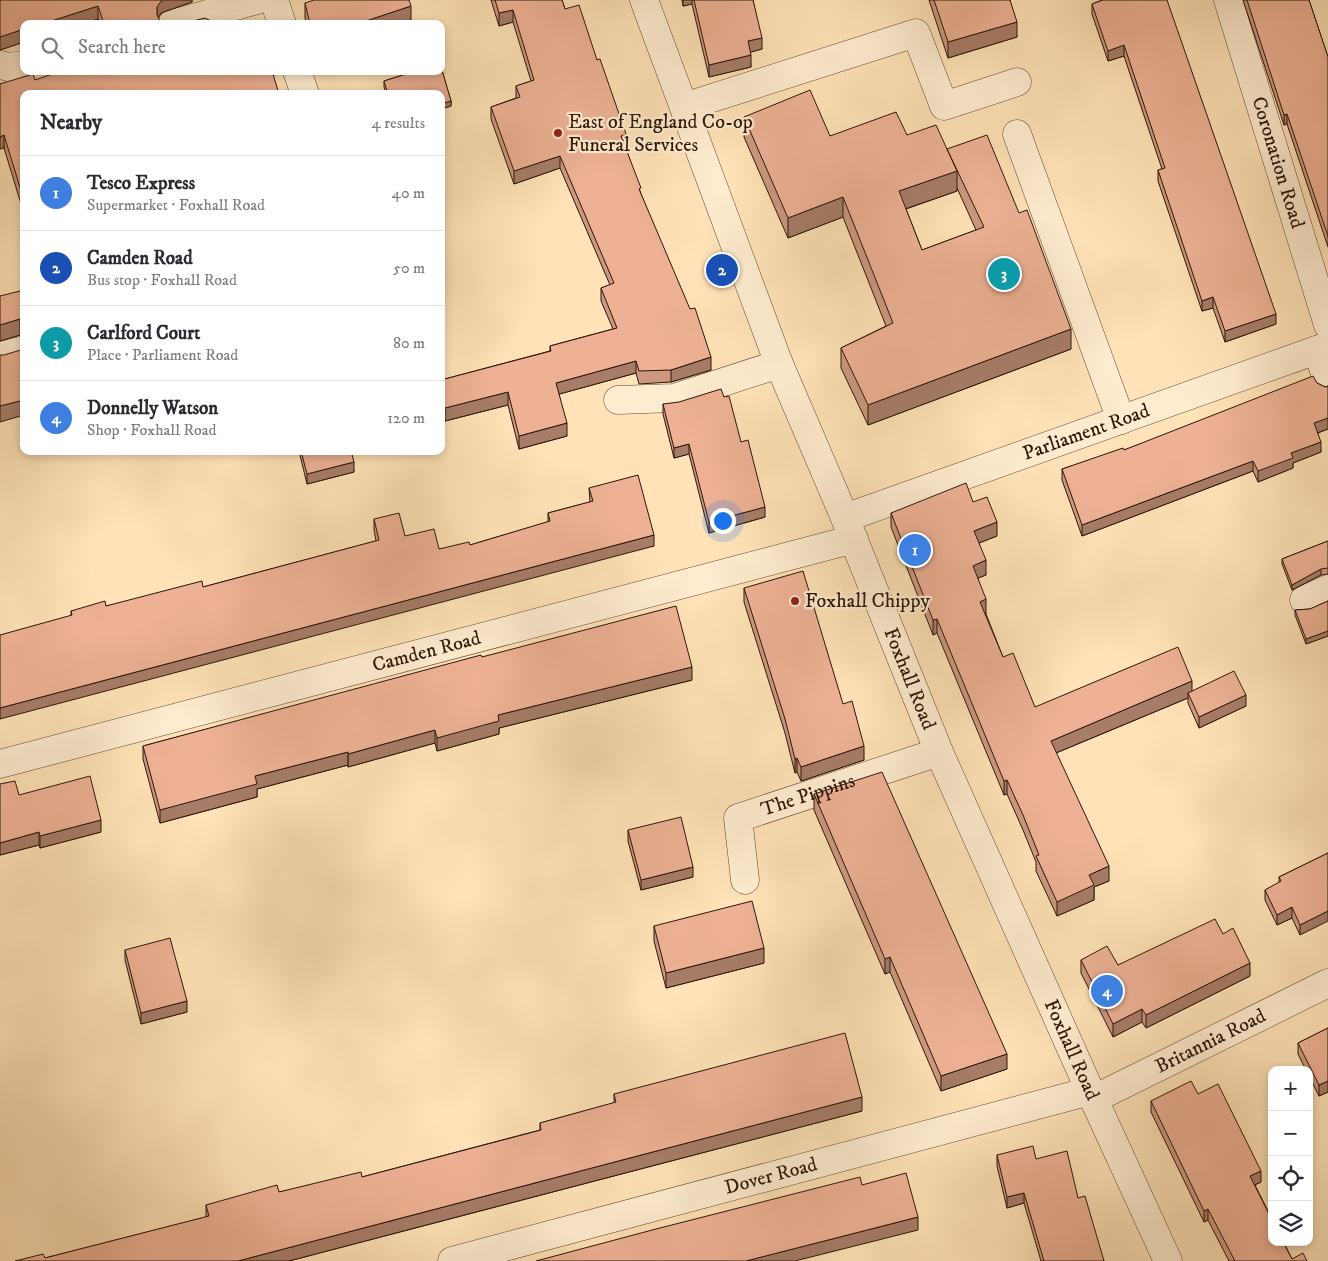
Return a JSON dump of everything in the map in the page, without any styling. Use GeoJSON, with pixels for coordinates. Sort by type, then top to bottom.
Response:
{"type":"FeatureCollection","features":[{"type":"Feature","properties":{"kind":"street"},"geometry":{"type":"LineString","coordinates":[[186,20],[257,0]]}},
{"type":"Feature","properties":{"kind":"street"},"geometry":{"type":"LineString","coordinates":[[274,0],[281,20]]}},
{"type":"Feature","properties":{"kind":"street","name":"Foxhall Road"},"geometry":{"type":"LineString","coordinates":[[644,0],[779,364],[849,529],[939,752],[1168,1261]]}},
{"type":"Feature","properties":{"kind":"street","name":"Coronation Road"},"geometry":{"type":"LineString","coordinates":[[1228,0],[1328,325]]}},
{"type":"Feature","properties":{"kind":"street"},"geometry":{"type":"LineString","coordinates":[[684,107],[916,33],[944,106],[1017,82]]}},
{"type":"Feature","properties":{"kind":"street"},"geometry":{"type":"LineString","coordinates":[[0,65],[8,67],[20,66]]}},
{"type":"Feature","properties":{"kind":"street"},"geometry":{"type":"LineString","coordinates":[[298,75],[304,90]]}},
{"type":"Feature","properties":{"kind":"street"},"geometry":{"type":"LineString","coordinates":[[1017,134],[1121,420]]}},
{"type":"Feature","properties":{"kind":"street"},"geometry":{"type":"LineString","coordinates":[[1322,348],[1328,382]]}},
{"type":"Feature","properties":{"kind":"street","name":"Parliament Road"},"geometry":{"type":"LineString","coordinates":[[849,529],[1121,420],[1322,348]]}},
{"type":"Feature","properties":{"kind":"street"},"geometry":{"type":"LineString","coordinates":[[0,356],[20,351]]}},
{"type":"Feature","properties":{"kind":"street"},"geometry":{"type":"LineString","coordinates":[[618,400],[674,398],[779,364]]}},
{"type":"Feature","properties":{"kind":"street","name":"Camden Road"},"geometry":{"type":"LineString","coordinates":[[0,764],[531,626],[849,529]]}},
{"type":"Feature","properties":{"kind":"street","name":"The Pippins"},"geometry":{"type":"LineString","coordinates":[[745,880],[738,818],[939,752]]}},
{"type":"Feature","properties":{"kind":"street","name":"Britannia Road"},"geometry":{"type":"LineString","coordinates":[[1092,1095],[1328,982]]}},
{"type":"Feature","properties":{"kind":"street","name":"Dover Road"},"geometry":{"type":"LineString","coordinates":[[452,1261],[1092,1095]]}},
{"type":"Feature","properties":{"kind":"building"},"geometry":{"type":"Polygon","coordinates":[[[0,0],[162,0],[157,7],[157,15],[160,20],[103,20],[98,6],[54,20],[20,20],[20,30],[0,37],[0,0]]]}},
{"type":"Feature","properties":{"kind":"building"},"geometry":{"type":"Polygon","coordinates":[[[314,0],[409,0],[411,6],[369,20],[309,20],[305,3],[314,0]]]}},
{"type":"Feature","properties":{"kind":"building"},"geometry":{"type":"Polygon","coordinates":[[[495,0],[562,0],[565,9],[579,5],[597,60],[600,59],[626,134],[621,136],[641,188],[639,189],[690,309],[695,308],[711,357],[671,370],[639,371],[636,361],[556,383],[567,423],[519,436],[508,392],[445,408],[445,379],[551,351],[550,346],[617,328],[601,288],[614,283],[560,156],[514,171],[491,107],[520,97],[516,86],[534,80],[513,10],[499,13],[495,0]]]}},
{"type":"Feature","properties":{"kind":"building"},"geometry":{"type":"Polygon","coordinates":[[[694,0],[753,0],[762,38],[748,41],[751,55],[709,65],[694,0]]]}},
{"type":"Feature","properties":{"kind":"building"},"geometry":{"type":"Polygon","coordinates":[[[934,0],[1010,0],[1017,22],[948,42],[934,0]]]}},
{"type":"Feature","properties":{"kind":"building"},"geometry":{"type":"Polygon","coordinates":[[[1103,0],[1167,0],[1276,314],[1225,331],[1213,297],[1202,301],[1158,170],[1165,168],[1124,45],[1108,51],[1092,4],[1103,0]]]}},
{"type":"Feature","properties":{"kind":"building"},"geometry":{"type":"Polygon","coordinates":[[[1247,0],[1309,0],[1328,57],[1328,236],[1287,114],[1284,115],[1247,0]]]}},
{"type":"Feature","properties":{"kind":"building"},"geometry":{"type":"Polygon","coordinates":[[[30,75],[33,75],[35,80],[49,75],[273,75],[278,90],[20,90],[20,187],[4,135],[0,137],[0,84],[30,75]]]}},
{"type":"Feature","properties":{"kind":"building"},"geometry":{"type":"Polygon","coordinates":[[[403,75],[443,75],[451,101],[445,103],[445,90],[387,90],[384,81],[403,75]]]}},
{"type":"Feature","properties":{"kind":"building"},"geometry":{"type":"Polygon","coordinates":[[[810,90],[830,136],[896,112],[907,135],[936,125],[957,171],[899,191],[922,250],[984,227],[947,149],[987,135],[1019,213],[1027,210],[1071,329],[868,405],[841,348],[893,323],[843,197],[788,218],[744,117],[810,90]]]}},
{"type":"Feature","properties":{"kind":"building"},"geometry":{"type":"Polygon","coordinates":[[[20,291],[20,319],[0,325],[0,296],[20,291]]]}},
{"type":"Feature","properties":{"kind":"building"},"geometry":{"type":"Polygon","coordinates":[[[20,350],[20,401],[0,406],[0,355],[20,350]]]}},
{"type":"Feature","properties":{"kind":"building"},"geometry":{"type":"Polygon","coordinates":[[[1313,376],[1317,383],[1325,387],[1328,386],[1328,418],[1314,423],[1321,442],[1291,453],[1293,458],[1258,471],[1253,461],[1082,525],[1062,469],[1123,448],[1124,450],[1313,376]]]}},
{"type":"Feature","properties":{"kind":"building"},"geometry":{"type":"Polygon","coordinates":[[[721,389],[724,397],[729,396],[741,442],[748,440],[765,507],[709,522],[689,444],[674,448],[663,404],[679,402],[721,389]]]}},
{"type":"Feature","properties":{"kind":"building"},"geometry":{"type":"Polygon","coordinates":[[[302,455],[352,455],[354,462],[307,474],[302,455]]]}},
{"type":"Feature","properties":{"kind":"building"},"geometry":{"type":"Polygon","coordinates":[[[638,475],[654,535],[0,708],[0,635],[72,615],[71,611],[105,601],[106,606],[202,581],[203,587],[379,540],[374,519],[399,513],[405,536],[434,529],[439,549],[469,542],[470,545],[550,521],[548,513],[593,501],[589,488],[638,475]]]}},
{"type":"Feature","properties":{"kind":"building"},"geometry":{"type":"Polygon","coordinates":[[[966,483],[973,502],[987,497],[997,522],[974,531],[986,560],[973,566],[986,599],[980,602],[1003,657],[1013,653],[1035,707],[1178,647],[1192,681],[1051,741],[1109,866],[1089,875],[1094,885],[1057,902],[1036,856],[1039,855],[1023,815],[1007,780],[1004,781],[937,619],[933,620],[891,513],[966,483]]]}},
{"type":"Feature","properties":{"kind":"building"},"geometry":{"type":"Polygon","coordinates":[[[1328,541],[1328,568],[1321,569],[1292,585],[1282,559],[1328,541]]]}},
{"type":"Feature","properties":{"kind":"building"},"geometry":{"type":"Polygon","coordinates":[[[803,571],[843,704],[852,701],[864,746],[801,767],[797,758],[795,759],[785,719],[744,588],[803,571]]]}},
{"type":"Feature","properties":{"kind":"building"},"geometry":{"type":"Polygon","coordinates":[[[1328,601],[1328,631],[1306,639],[1295,610],[1310,609],[1328,601]]]}},
{"type":"Feature","properties":{"kind":"building"},"geometry":{"type":"Polygon","coordinates":[[[676,606],[692,667],[498,715],[499,721],[437,738],[435,730],[348,754],[348,752],[255,776],[257,784],[160,810],[143,746],[481,655],[482,657],[676,606]]]}},
{"type":"Feature","properties":{"kind":"building"},"geometry":{"type":"Polygon","coordinates":[[[1234,671],[1246,695],[1199,717],[1188,693],[1234,671]]]}},
{"type":"Feature","properties":{"kind":"building"},"geometry":{"type":"Polygon","coordinates":[[[882,772],[1007,1054],[941,1076],[890,957],[885,959],[814,794],[882,772]]]}},
{"type":"Feature","properties":{"kind":"building"},"geometry":{"type":"Polygon","coordinates":[[[90,776],[101,820],[40,836],[39,832],[0,843],[0,784],[15,781],[19,795],[90,776]]]}},
{"type":"Feature","properties":{"kind":"building"},"geometry":{"type":"Polygon","coordinates":[[[681,817],[693,867],[641,880],[628,830],[681,817]]]}},
{"type":"Feature","properties":{"kind":"building"},"geometry":{"type":"Polygon","coordinates":[[[1328,853],[1328,911],[1300,925],[1292,907],[1277,915],[1265,890],[1281,881],[1279,877],[1328,853]]]}},
{"type":"Feature","properties":{"kind":"building"},"geometry":{"type":"Polygon","coordinates":[[[752,901],[764,948],[666,973],[654,926],[752,901]]]}},
{"type":"Feature","properties":{"kind":"building"},"geometry":{"type":"Polygon","coordinates":[[[1215,919],[1223,934],[1233,928],[1250,963],[1146,1015],[1142,1009],[1113,1024],[1081,960],[1107,946],[1118,965],[1215,919]]]}},
{"type":"Feature","properties":{"kind":"building"},"geometry":{"type":"Polygon","coordinates":[[[170,938],[187,1001],[141,1013],[125,950],[170,938]]]}},
{"type":"Feature","properties":{"kind":"building"},"geometry":{"type":"Polygon","coordinates":[[[1328,1028],[1328,1081],[1319,1085],[1313,1073],[1313,1066],[1310,1066],[1298,1043],[1328,1028]]]}},
{"type":"Feature","properties":{"kind":"building"},"geometry":{"type":"Polygon","coordinates":[[[845,1033],[862,1097],[238,1261],[15,1261],[43,1254],[45,1258],[209,1216],[206,1205],[277,1185],[279,1192],[361,1172],[362,1177],[541,1130],[540,1123],[616,1102],[614,1094],[845,1033]]]}},
{"type":"Feature","properties":{"kind":"building"},"geometry":{"type":"Polygon","coordinates":[[[1191,1081],[1198,1094],[1218,1084],[1261,1171],[1250,1176],[1268,1212],[1268,1246],[1285,1246],[1292,1259],[1303,1253],[1307,1261],[1235,1261],[1208,1209],[1204,1211],[1151,1101],[1191,1081]]]}},
{"type":"Feature","properties":{"kind":"building"},"geometry":{"type":"Polygon","coordinates":[[[1033,1146],[1036,1159],[1067,1151],[1078,1198],[1085,1196],[1104,1261],[1044,1261],[1024,1193],[1007,1197],[997,1155],[1033,1146]]]}},
{"type":"Feature","properties":{"kind":"building"},"geometry":{"type":"Polygon","coordinates":[[[906,1173],[918,1217],[746,1261],[536,1261],[860,1177],[862,1185],[906,1173]]]}},
{"type":"Feature","properties":{"kind":"place","name":"East of England Co-op Funeral Services"},"geometry":{"type":"Point","coordinates":[558,133]}},
{"type":"Feature","properties":{"kind":"place","name":"Camden Road"},"geometry":{"type":"Point","coordinates":[722,270]}},
{"type":"Feature","properties":{"kind":"place","name":"Carlford Court"},"geometry":{"type":"Point","coordinates":[1004,274]}},
{"type":"Feature","properties":{"kind":"place","name":"Tesco Express"},"geometry":{"type":"Point","coordinates":[915,550]}},
{"type":"Feature","properties":{"kind":"place","name":"Foxhall Chippy"},"geometry":{"type":"Point","coordinates":[795,601]}},
{"type":"Feature","properties":{"kind":"place","name":"Donnelly Watson"},"geometry":{"type":"Point","coordinates":[1107,991]}}]}
